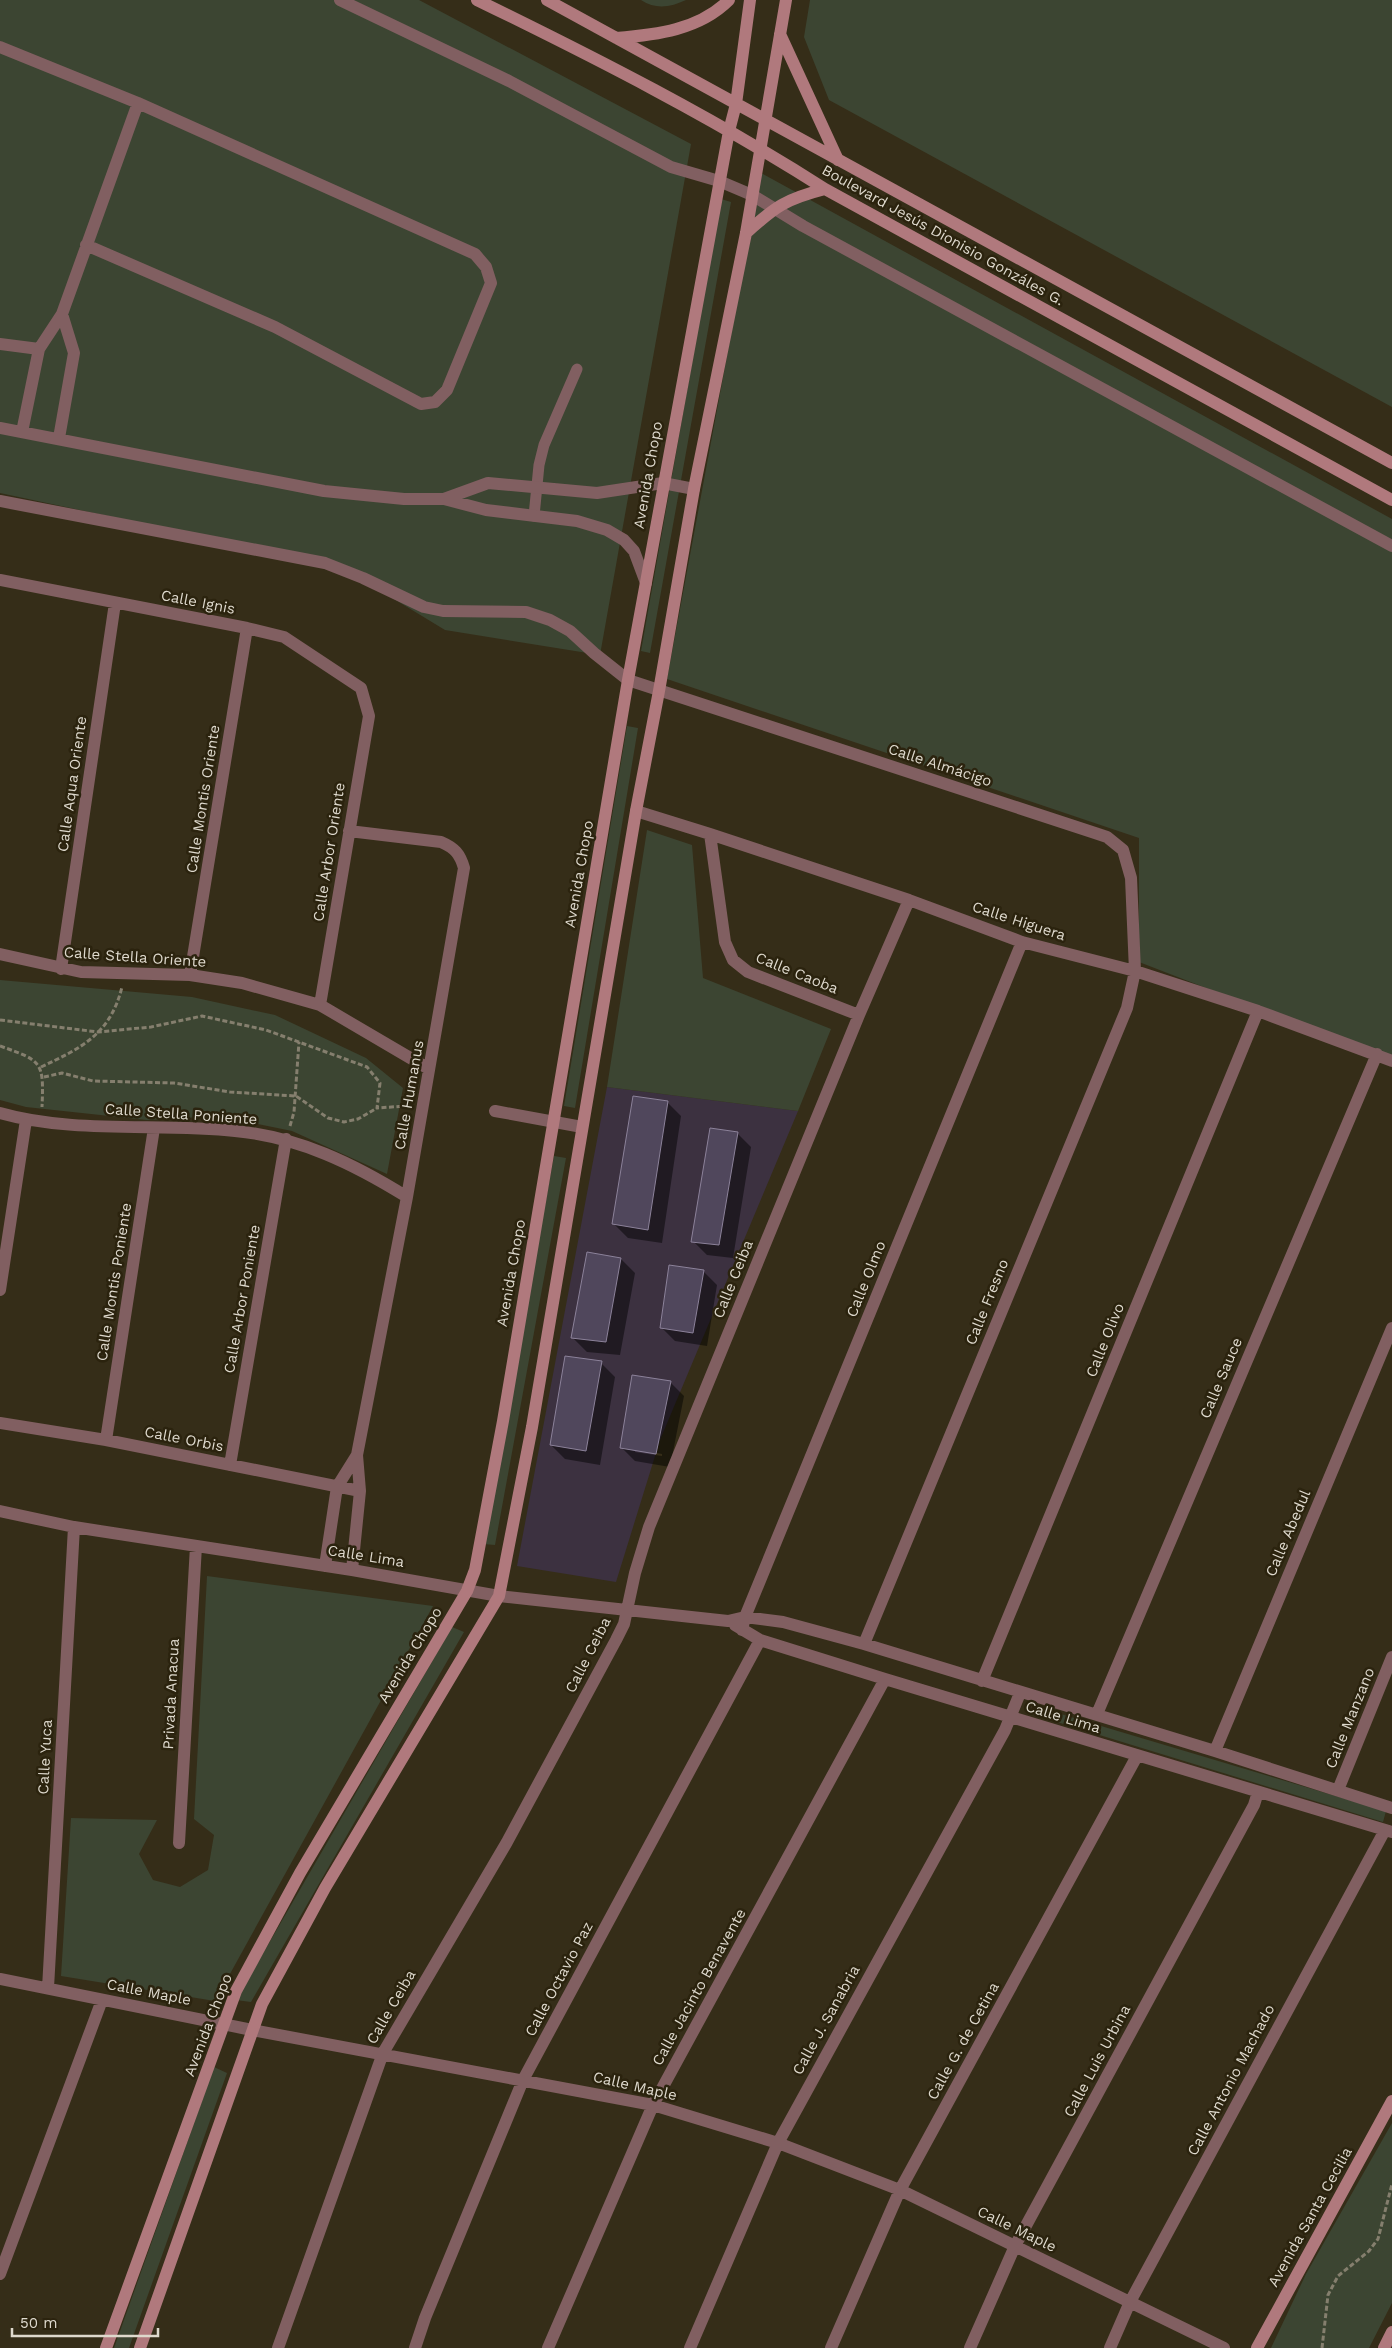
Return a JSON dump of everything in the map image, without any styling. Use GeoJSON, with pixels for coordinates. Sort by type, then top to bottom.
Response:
{"type":"FeatureCollection","features":[{"type":"Feature","properties":{"kind":"street"},"geometry":{"type":"LineString","coordinates":[[340,0],[509,81],[671,167],[719,181],[752,195],[773,209],[1392,546]]}},
{"type":"Feature","properties":{"kind":"street","name":"Boulevard Jesús Dionisio Gonzáles G."},"geometry":{"type":"LineString","coordinates":[[477,0],[598,60],[760,148],[825,189],[1392,500]]}},
{"type":"Feature","properties":{"kind":"street","name":"Boulevard Jesús Dionisio Gonzáles G."},"geometry":{"type":"LineString","coordinates":[[547,0],[1392,463]]}},
{"type":"Feature","properties":{"kind":"street"},"geometry":{"type":"LineString","coordinates":[[616,38],[647,36],[683,28],[710,15],[728,0]]}},
{"type":"Feature","properties":{"kind":"street","name":"Avenida Chopo"},"geometry":{"type":"LineString","coordinates":[[106,2348],[236,1991],[300,1872],[467,1590],[474,1570],[503,1421],[663,483],[728,131],[736,104],[750,0]]}},
{"type":"Feature","properties":{"kind":"street"},"geometry":{"type":"LineString","coordinates":[[140,2348],[262,2004],[325,1888],[499,1596],[530,1436],[636,811],[694,489],[767,120],[786,0]]}},
{"type":"Feature","properties":{"kind":"street"},"geometry":{"type":"LineString","coordinates":[[780,34],[838,160]]}},
{"type":"Feature","properties":{"kind":"street"},"geometry":{"type":"LineString","coordinates":[[2,51],[138,103],[475,254],[486,267],[491,282],[447,390],[435,402],[421,404],[275,327],[86,245]]}},
{"type":"Feature","properties":{"kind":"street"},"geometry":{"type":"LineString","coordinates":[[22,432],[39,349],[62,314],[138,103]]}},
{"type":"Feature","properties":{"kind":"street"},"geometry":{"type":"LineString","coordinates":[[746,233],[773,209],[796,196],[825,189]]}},
{"type":"Feature","properties":{"kind":"street"},"geometry":{"type":"LineString","coordinates":[[59,438],[74,354],[62,314]]}},
{"type":"Feature","properties":{"kind":"street"},"geometry":{"type":"LineString","coordinates":[[0,344],[39,349]]}},
{"type":"Feature","properties":{"kind":"street"},"geometry":{"type":"LineString","coordinates":[[0,428],[59,438],[324,492],[404,499],[444,499],[486,510],[577,521],[607,530],[624,540],[634,551],[646,583]]}},
{"type":"Feature","properties":{"kind":"street"},"geometry":{"type":"LineString","coordinates":[[444,499],[488,483],[597,493],[663,483],[694,489]]}},
{"type":"Feature","properties":{"kind":"street","name":"Calle Almácigo"},"geometry":{"type":"LineString","coordinates":[[0,501],[325,563],[363,578],[424,607],[444,611],[526,612],[550,620],[570,631],[628,680],[1106,837],[1123,850],[1128,862],[1135,971]]}},
{"type":"Feature","properties":{"kind":"street","name":"Calle Ignis"},"geometry":{"type":"LineString","coordinates":[[0,580],[247,628],[284,637],[361,688],[367,703]]}},
{"type":"Feature","properties":{"kind":"street","name":"Calle Aqua Oriente"},"geometry":{"type":"LineString","coordinates":[[61,969],[116,603]]}},
{"type":"Feature","properties":{"kind":"street","name":"Calle Montis Oriente"},"geometry":{"type":"LineString","coordinates":[[190,975],[247,628]]}},
{"type":"Feature","properties":{"kind":"street","name":"Calle Arbor Oriente"},"geometry":{"type":"LineString","coordinates":[[320,1005],[369,716],[367,703]]}},
{"type":"Feature","properties":{"kind":"street","name":"Calle Higuera"},"geometry":{"type":"LineString","coordinates":[[636,811],[909,900],[1022,942],[1135,971],[1258,1011],[1392,1061]]}},
{"type":"Feature","properties":{"kind":"street","name":"Calle Humanus"},"geometry":{"type":"LineString","coordinates":[[349,831],[441,842],[453,847],[461,856],[464,868],[408,1198],[357,1456],[360,1491],[352,1570]]}},
{"type":"Feature","properties":{"kind":"street","name":"Calle Caoba"},"geometry":{"type":"LineString","coordinates":[[710,834],[725,942],[733,960],[748,972],[859,1015]]}},
{"type":"Feature","properties":{"kind":"street","name":"Calle Ceiba"},"geometry":{"type":"LineString","coordinates":[[278,2348],[382,2053],[507,1842],[616,1640],[627,1611],[635,1573],[649,1527],[859,1015],[909,900]]}},
{"type":"Feature","properties":{"kind":"street","name":"Calle Olmo"},"geometry":{"type":"LineString","coordinates":[[744,1624],[1022,942]]}},
{"type":"Feature","properties":{"kind":"street","name":"Calle Stella Oriente"},"geometry":{"type":"LineString","coordinates":[[0,954],[80,972],[190,975],[242,983],[320,1005],[429,1069]]}},
{"type":"Feature","properties":{"kind":"street","name":"Calle Fresno"},"geometry":{"type":"LineString","coordinates":[[864,1644],[1127,1008],[1135,971]]}},
{"type":"Feature","properties":{"kind":"street","name":"Calle Olivo"},"geometry":{"type":"LineString","coordinates":[[982,1681],[1258,1011]]}},
{"type":"Feature","properties":{"kind":"street","name":"Calle Sauce"},"geometry":{"type":"LineString","coordinates":[[1097,1714],[1377,1054]]}},
{"type":"Feature","properties":{"kind":"street"},"geometry":{"type":"LineString","coordinates":[[495,1110],[582,1127]]}},
{"type":"Feature","properties":{"kind":"street","name":"Calle Stella Poniente"},"geometry":{"type":"LineString","coordinates":[[0,1113],[26,1120],[237,1131],[286,1139],[316,1149],[367,1172],[408,1198]]}},
{"type":"Feature","properties":{"kind":"street"},"geometry":{"type":"LineString","coordinates":[[0,1290],[26,1120]]}},
{"type":"Feature","properties":{"kind":"street","name":"Calle Montis Poniente"},"geometry":{"type":"LineString","coordinates":[[106,1440],[154,1128]]}},
{"type":"Feature","properties":{"kind":"street","name":"Calle Arbor Poniente"},"geometry":{"type":"LineString","coordinates":[[230,1465],[286,1139]]}},
{"type":"Feature","properties":{"kind":"street","name":"Calle Abedul"},"geometry":{"type":"LineString","coordinates":[[1214,1751],[1392,1328]]}},
{"type":"Feature","properties":{"kind":"street","name":"Calle Orbis"},"geometry":{"type":"LineString","coordinates":[[0,1423],[106,1440],[360,1491]]}},
{"type":"Feature","properties":{"kind":"street","name":"Calle Humanus"},"geometry":{"type":"LineString","coordinates":[[324,1566],[337,1487],[357,1456]]}},
{"type":"Feature","properties":{"kind":"street","name":"Calle Lima"},"geometry":{"type":"LineString","coordinates":[[0,1511],[74,1527],[352,1570],[499,1596],[744,1624],[783,1622],[864,1644],[1020,1693],[1097,1714],[1392,1808]]}},
{"type":"Feature","properties":{"kind":"street","name":"Calle Yuca"},"geometry":{"type":"LineString","coordinates":[[48,1988],[74,1527]]}},
{"type":"Feature","properties":{"kind":"street","name":"Privada Anacua"},"geometry":{"type":"LineString","coordinates":[[179,1843],[196,1546]]}},
{"type":"Feature","properties":{"kind":"street","name":"Calle Lima"},"geometry":{"type":"LineString","coordinates":[[744,1624],[760,1640],[1011,1718],[1388,1831]]}},
{"type":"Feature","properties":{"kind":"street","name":"Calle Octavio Paz"},"geometry":{"type":"LineString","coordinates":[[415,2348],[425,2318],[523,2080],[760,1640]]}},
{"type":"Feature","properties":{"kind":"street","name":"Calle Manzano"},"geometry":{"type":"LineString","coordinates":[[1338,1790],[1392,1657]]}},
{"type":"Feature","properties":{"kind":"street","name":"Calle Jacinto Benavente"},"geometry":{"type":"LineString","coordinates":[[548,2348],[653,2105],[885,1679]]}},
{"type":"Feature","properties":{"kind":"street","name":"Calle J. Sanabria"},"geometry":{"type":"LineString","coordinates":[[690,2348],[778,2143],[1011,1718],[1020,1693]]}},
{"type":"Feature","properties":{"kind":"street","name":"Calle G. de Cetina"},"geometry":{"type":"LineString","coordinates":[[831,2348],[900,2190],[1137,1756]]}},
{"type":"Feature","properties":{"kind":"street","name":"Calle Luis Urbina"},"geometry":{"type":"LineString","coordinates":[[970,2348],[1015,2246],[1254,1805],[1258,1792]]}},
{"type":"Feature","properties":{"kind":"street","name":"Calle Antonio Machado"},"geometry":{"type":"LineString","coordinates":[[1110,2348],[1130,2302],[1388,1831]]}},
{"type":"Feature","properties":{"kind":"street","name":"Calle Maple"},"geometry":{"type":"LineString","coordinates":[[0,1979],[252,2030],[653,2105],[778,2143],[900,2190],[1224,2348]]}},
{"type":"Feature","properties":{"kind":"street"},"geometry":{"type":"LineString","coordinates":[[0,2274],[102,2000]]}},
{"type":"Feature","properties":{"kind":"street","name":"Avenida Santa Cecilia"},"geometry":{"type":"LineString","coordinates":[[1257,2348],[1392,2101]]}},
{"type":"Feature","properties":{"kind":"street"},"geometry":{"type":"LineString","coordinates":[[1384,2348],[1392,2332]]}},
{"type":"Feature","properties":{"kind":"lane"},"geometry":{"type":"LineString","coordinates":[[534,516],[539,465],[544,445],[577,369]]}},
{"type":"Feature","properties":{"kind":"path"},"geometry":{"type":"LineString","coordinates":[[41,1067],[82,1047],[98,1032],[112,1016],[125,973]]}},
{"type":"Feature","properties":{"kind":"path"},"geometry":{"type":"LineString","coordinates":[[0,1020],[98,1032],[151,1027],[202,1016],[266,1030],[367,1067],[380,1083],[377,1108]]}},
{"type":"Feature","properties":{"kind":"path"},"geometry":{"type":"LineString","coordinates":[[286,1139],[294,1112],[299,1042]]}},
{"type":"Feature","properties":{"kind":"path"},"geometry":{"type":"LineString","coordinates":[[0,1046],[32,1057],[41,1067],[44,1077],[42,1121]]}},
{"type":"Feature","properties":{"kind":"path"},"geometry":{"type":"LineString","coordinates":[[44,1077],[62,1073],[93,1081],[174,1083],[230,1092],[296,1096],[328,1118],[344,1122],[358,1119],[377,1108],[423,1106]]}},
{"type":"Feature","properties":{"kind":"path"},"geometry":{"type":"LineString","coordinates":[[1322,2348],[1328,2295],[1338,2276],[1369,2251],[1378,2239],[1392,2184]]}},
{"type":"Feature","properties":{"kind":"shaded area"},"geometry":{"type":"Polygon","coordinates":[[[607,1087],[798,1111],[660,1440],[616,1582],[517,1566],[607,1087]]]}},
{"type":"Feature","properties":{"kind":"green space"},"geometry":{"type":"Polygon","coordinates":[[[0,0],[419,0],[691,144],[600,655],[445,630],[338,565],[0,493],[0,0]]]}},
{"type":"Feature","properties":{"kind":"green space"},"geometry":{"type":"Polygon","coordinates":[[[641,0],[686,0],[675,4],[658,6],[641,0]]]}},
{"type":"Feature","properties":{"kind":"green space"},"geometry":{"type":"Polygon","coordinates":[[[810,0],[1392,0],[1392,407],[829,100],[804,37],[810,0]]]}},
{"type":"Feature","properties":{"kind":"green space"},"geometry":{"type":"Polygon","coordinates":[[[761,173],[1392,519],[1392,1060],[1139,962],[1139,838],[667,679],[761,173]]]}},
{"type":"Feature","properties":{"kind":"green space"},"geometry":{"type":"Polygon","coordinates":[[[721,199],[731,202],[650,653],[641,651],[721,199]]]}},
{"type":"Feature","properties":{"kind":"green space"},"geometry":{"type":"Polygon","coordinates":[[[627,726],[638,728],[575,1108],[564,1106],[627,726]]]}},
{"type":"Feature","properties":{"kind":"green space"},"geometry":{"type":"Polygon","coordinates":[[[647,830],[692,845],[703,978],[831,1029],[798,1111],[607,1087],[647,830]]]}},
{"type":"Feature","properties":{"kind":"green space"},"geometry":{"type":"Polygon","coordinates":[[[0,980],[192,997],[275,1015],[366,1058],[403,1088],[387,1174],[292,1131],[218,1116],[147,1120],[26,1107],[0,1100],[0,980]]]}},
{"type":"Feature","properties":{"kind":"green space"},"geometry":{"type":"Polygon","coordinates":[[[554,1156],[566,1158],[495,1545],[483,1544],[554,1156]]]}},
{"type":"Feature","properties":{"kind":"green space"},"geometry":{"type":"Polygon","coordinates":[[[207,1576],[433,1606],[215,2001],[61,1976],[71,1818],[157,1820],[139,1854],[153,1880],[180,1887],[208,1870],[214,1835],[194,1819],[207,1576]]]}},
{"type":"Feature","properties":{"kind":"green space"},"geometry":{"type":"Polygon","coordinates":[[[452,1627],[464,1632],[251,2002],[236,2000],[452,1627]]]}},
{"type":"Feature","properties":{"kind":"green space"},"geometry":{"type":"Polygon","coordinates":[[[1034,1706],[1386,1811],[1383,1822],[1031,1714],[1034,1706]]]}},
{"type":"Feature","properties":{"kind":"green space"},"geometry":{"type":"Polygon","coordinates":[[[214,2067],[227,2073],[129,2348],[114,2348],[214,2067]]]}},
{"type":"Feature","properties":{"kind":"green space"},"geometry":{"type":"Polygon","coordinates":[[[1392,2123],[1392,2303],[1369,2348],[1271,2348],[1306,2274],[1392,2123]]]}},
{"type":"Feature","properties":{"kind":"building"},"geometry":{"type":"Polygon","coordinates":[[[633,1096],[668,1101],[648,1230],[612,1224],[633,1096]]]}},
{"type":"Feature","properties":{"kind":"building"},"geometry":{"type":"Polygon","coordinates":[[[710,1128],[738,1132],[719,1245],[691,1242],[710,1128]]]}},
{"type":"Feature","properties":{"kind":"building"},"geometry":{"type":"Polygon","coordinates":[[[587,1252],[621,1258],[606,1342],[571,1338],[587,1252]]]}},
{"type":"Feature","properties":{"kind":"building"},"geometry":{"type":"Polygon","coordinates":[[[669,1265],[704,1270],[693,1333],[660,1328],[669,1265]]]}},
{"type":"Feature","properties":{"kind":"building"},"geometry":{"type":"Polygon","coordinates":[[[565,1356],[602,1361],[586,1451],[550,1445],[565,1356]]]}},
{"type":"Feature","properties":{"kind":"building"},"geometry":{"type":"Polygon","coordinates":[[[632,1375],[671,1381],[656,1454],[620,1448],[632,1375]]]}}]}
